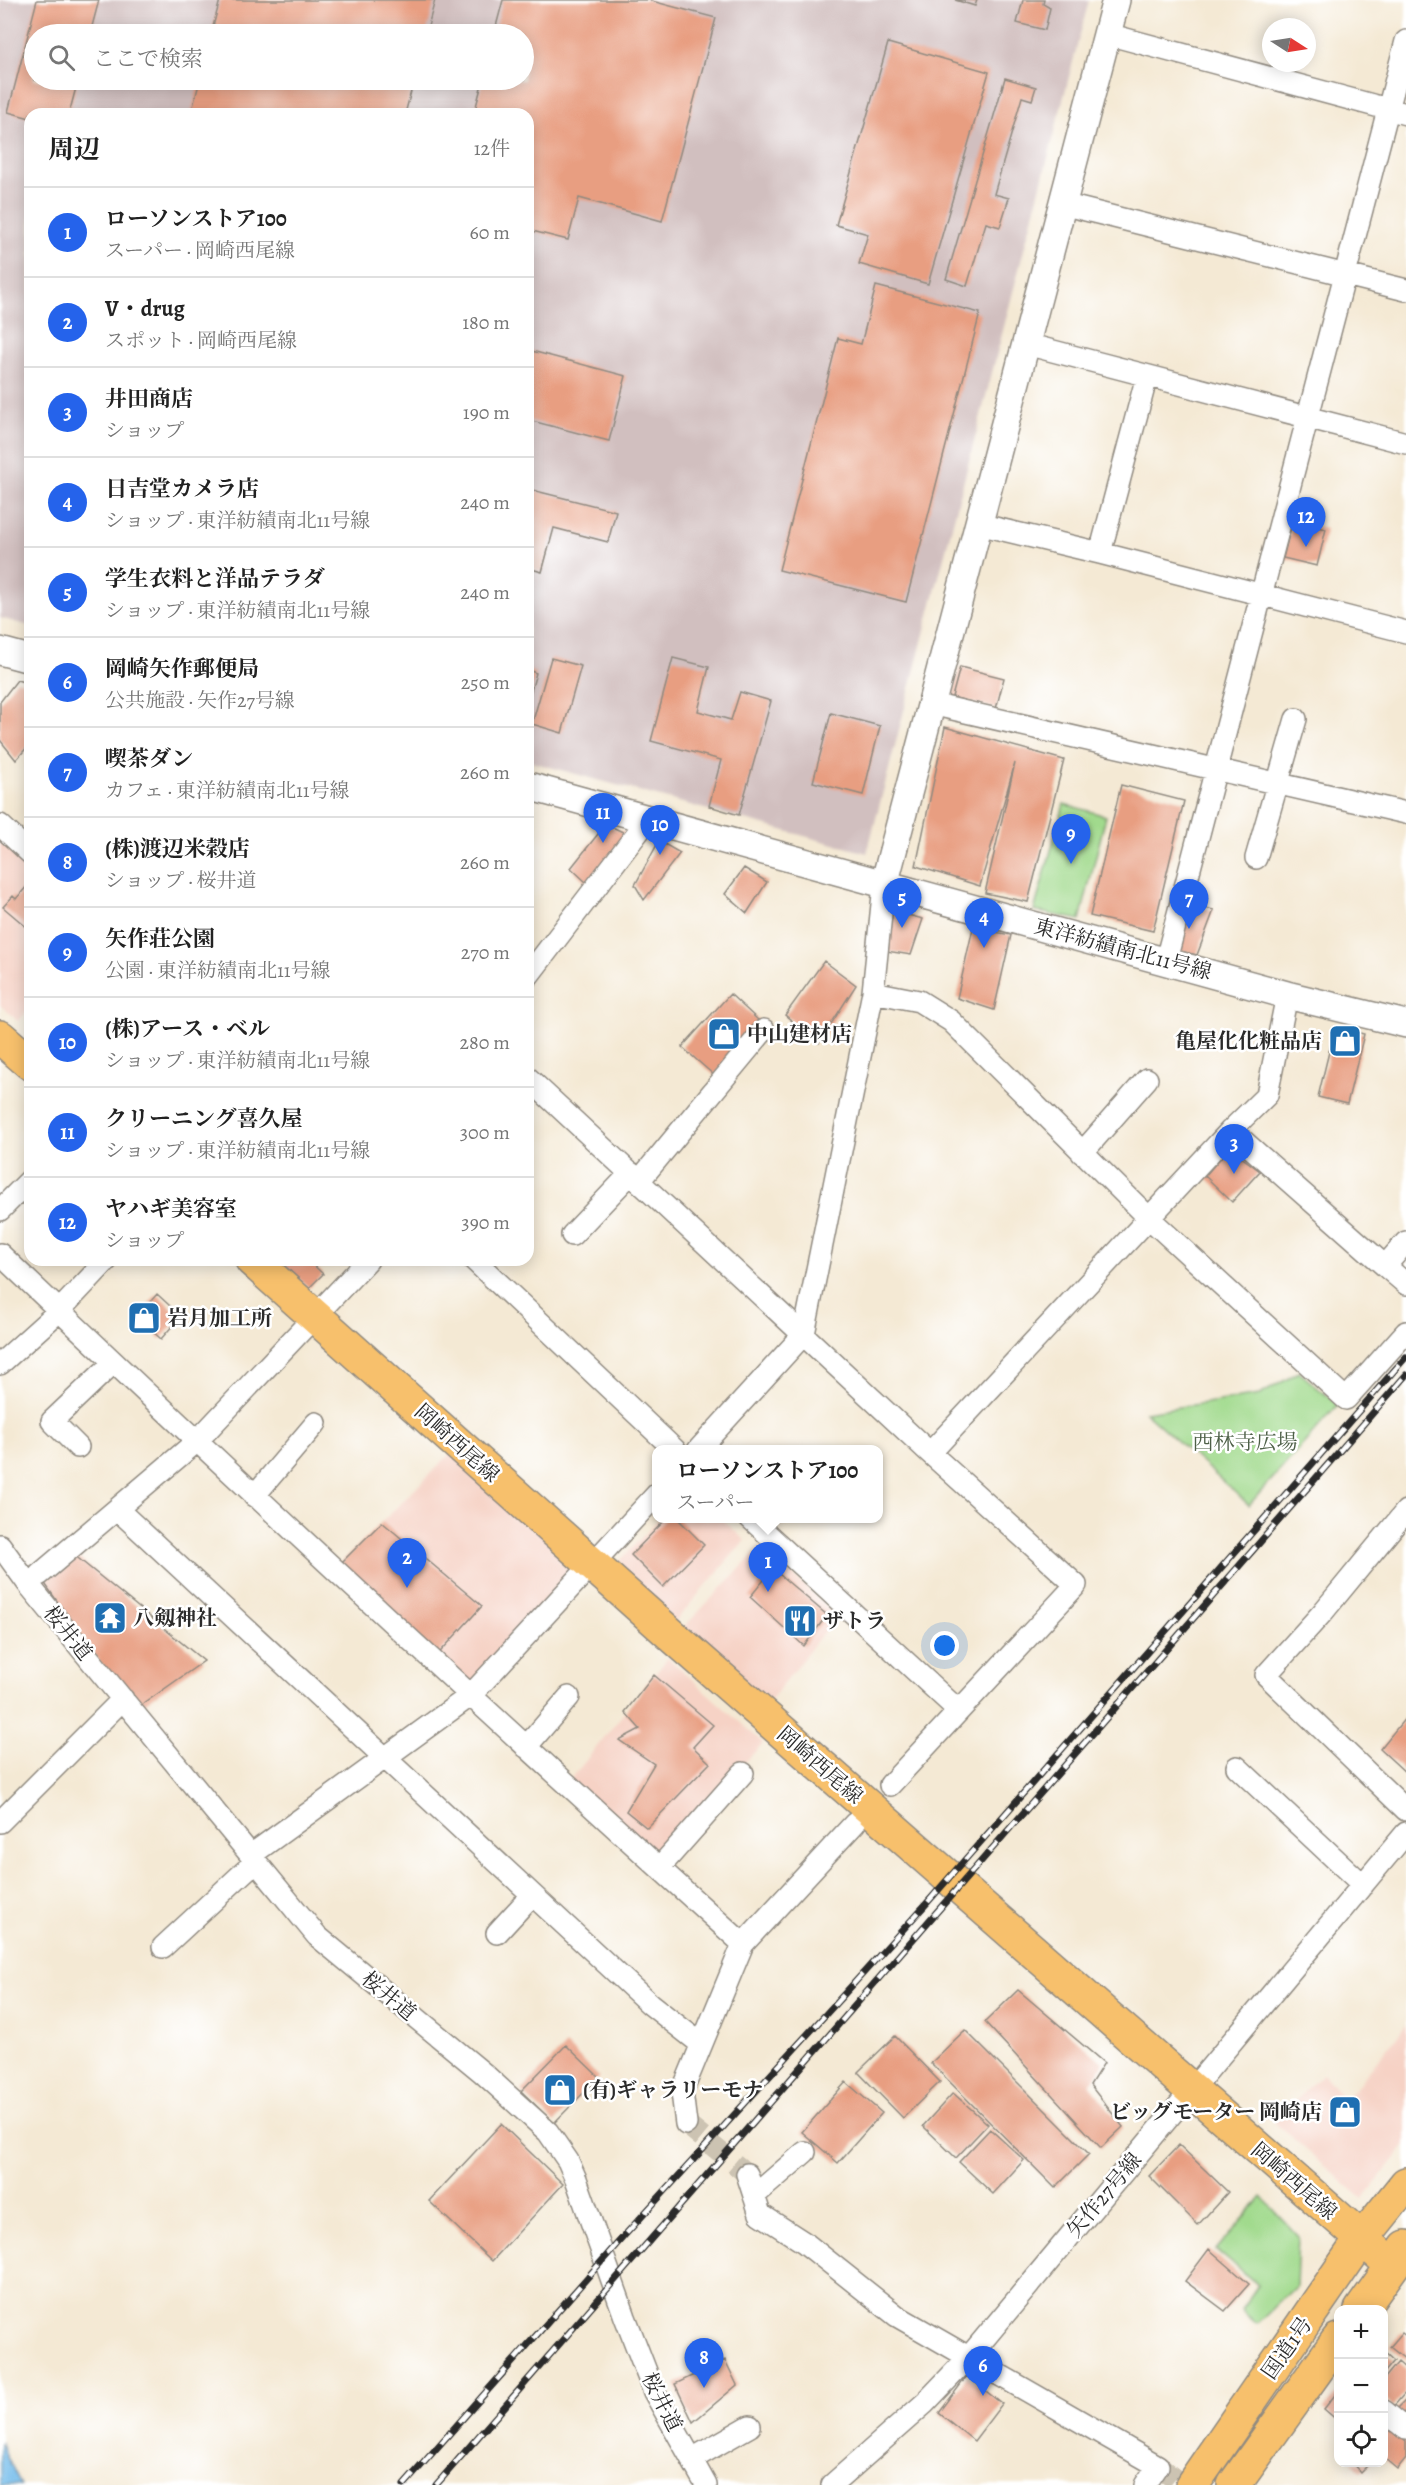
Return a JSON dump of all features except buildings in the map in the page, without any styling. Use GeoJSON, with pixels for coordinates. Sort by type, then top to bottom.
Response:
{"type":"FeatureCollection","features":[{"type":"Feature","properties":{"kind":"main road"},"geometry":{"type":"LineString","coordinates":[[0,1037],[24,1058]]}},
{"type":"Feature","properties":{"kind":"main road","name":"岡崎西尾線"},"geometry":{"type":"LineString","coordinates":[[259,1266],[592,1564],[1190,2091],[1361,2240],[1401,2263]]}},
{"type":"Feature","properties":{"kind":"main road","name":"国道1号"},"geometry":{"type":"LineString","coordinates":[[1192,2485],[1361,2240],[1406,2184]]}},
{"type":"Feature","properties":{"kind":"main road"},"geometry":{"type":"LineString","coordinates":[[1364,2305],[1401,2263]]}},
{"type":"Feature","properties":{"kind":"main road","name":"国道1号"},"geometry":{"type":"LineString","coordinates":[[1234,2485],[1334,2346]]}},
{"type":"Feature","properties":{"kind":"street"},"geometry":{"type":"LineString","coordinates":[[702,1445],[804,1334],[873,992],[884,885],[1116,0]]}},
{"type":"Feature","properties":{"kind":"street"},"geometry":{"type":"LineString","coordinates":[[1107,34],[1397,112]]}},
{"type":"Feature","properties":{"kind":"street"},"geometry":{"type":"LineString","coordinates":[[1166,960],[1345,274],[1397,112],[1406,41]]}},
{"type":"Feature","properties":{"kind":"street"},"geometry":{"type":"LineString","coordinates":[[1062,204],[1406,290]]}},
{"type":"Feature","properties":{"kind":"street"},"geometry":{"type":"LineString","coordinates":[[1026,344],[1406,443]]}},
{"type":"Feature","properties":{"kind":"street"},"geometry":{"type":"LineString","coordinates":[[1100,553],[1147,376]]}},
{"type":"Feature","properties":{"kind":"street"},"geometry":{"type":"LineString","coordinates":[[978,524],[1406,632]]}},
{"type":"Feature","properties":{"kind":"street"},"geometry":{"type":"LineString","coordinates":[[0,651],[24,657]]}},
{"type":"Feature","properties":{"kind":"street"},"geometry":{"type":"LineString","coordinates":[[931,704],[1406,813]]}},
{"type":"Feature","properties":{"kind":"street"},"geometry":{"type":"LineString","coordinates":[[1256,858],[1296,719]]}},
{"type":"Feature","properties":{"kind":"street","name":"東洋紡績南北11号線"},"geometry":{"type":"LineString","coordinates":[[534,788],[884,885],[1406,1024]]}},
{"type":"Feature","properties":{"kind":"street"},"geometry":{"type":"LineString","coordinates":[[534,968],[649,818]]}},
{"type":"Feature","properties":{"kind":"street"},"geometry":{"type":"LineString","coordinates":[[0,825],[24,847]]}},
{"type":"Feature","properties":{"kind":"street"},"geometry":{"type":"LineString","coordinates":[[873,992],[919,1002],[951,1022],[1149,1218],[1346,1399],[1406,1332]]}},
{"type":"Feature","properties":{"kind":"street"},"geometry":{"type":"LineString","coordinates":[[930,1453],[1231,1130],[1267,1095],[1287,994]]}},
{"type":"Feature","properties":{"kind":"street"},"geometry":{"type":"LineString","coordinates":[[572,1235],[635,1177],[764,1030]]}},
{"type":"Feature","properties":{"kind":"street"},"geometry":{"type":"LineString","coordinates":[[1082,1152],[1147,1079]]}},
{"type":"Feature","properties":{"kind":"street"},"geometry":{"type":"LineString","coordinates":[[534,1086],[1076,1585],[890,1785]]}},
{"type":"Feature","properties":{"kind":"street"},"geometry":{"type":"LineString","coordinates":[[1231,1130],[1406,1284]]}},
{"type":"Feature","properties":{"kind":"street"},"geometry":{"type":"LineString","coordinates":[[0,1210],[24,1186]]}},
{"type":"Feature","properties":{"kind":"street"},"geometry":{"type":"LineString","coordinates":[[1385,1266],[1406,1242]]}},
{"type":"Feature","properties":{"kind":"street"},"geometry":{"type":"LineString","coordinates":[[0,1254],[254,1496],[743,1944]]}},
{"type":"Feature","properties":{"kind":"street"},"geometry":{"type":"LineString","coordinates":[[0,1364],[59,1311],[100,1266]]}},
{"type":"Feature","properties":{"kind":"street"},"geometry":{"type":"LineString","coordinates":[[39,1575],[196,1442],[362,1266]]}},
{"type":"Feature","properties":{"kind":"street"},"geometry":{"type":"LineString","coordinates":[[480,1266],[671,1445]]}},
{"type":"Feature","properties":{"kind":"street"},"geometry":{"type":"LineString","coordinates":[[78,1447],[52,1421],[113,1363]]}},
{"type":"Feature","properties":{"kind":"street"},"geometry":{"type":"LineString","coordinates":[[254,1496],[316,1423]]}},
{"type":"Feature","properties":{"kind":"street"},"geometry":{"type":"LineString","coordinates":[[163,1947],[253,1858],[470,1696],[652,1499]]}},
{"type":"Feature","properties":{"kind":"street"},"geometry":{"type":"LineString","coordinates":[[117,1509],[650,2004],[701,2044]]}},
{"type":"Feature","properties":{"kind":"street"},"geometry":{"type":"LineString","coordinates":[[1406,1511],[1323,1612],[1266,1675],[1406,1810]]}},
{"type":"Feature","properties":{"kind":"street"},"geometry":{"type":"LineString","coordinates":[[755,1523],[959,1711]]}},
{"type":"Feature","properties":{"kind":"street","name":"桜井道"},"geometry":{"type":"LineString","coordinates":[[0,1545],[28,1584],[317,1936],[483,2073],[548,2132],[568,2161],[576,2179],[654,2392],[706,2485]]}},
{"type":"Feature","properties":{"kind":"street"},"geometry":{"type":"LineString","coordinates":[[526,1747],[569,1697]]}},
{"type":"Feature","properties":{"kind":"street"},"geometry":{"type":"LineString","coordinates":[[0,1822],[123,1699]]}},
{"type":"Feature","properties":{"kind":"street"},"geometry":{"type":"LineString","coordinates":[[1237,1767],[1363,1885]]}},
{"type":"Feature","properties":{"kind":"street"},"geometry":{"type":"LineString","coordinates":[[659,1868],[743,1773]]}},
{"type":"Feature","properties":{"kind":"street"},"geometry":{"type":"LineString","coordinates":[[686,2124],[682,2092],[743,1944],[855,1823]]}},
{"type":"Feature","properties":{"kind":"street","name":"矢作27号線"},"geometry":{"type":"LineString","coordinates":[[832,2485],[925,2403],[969,2357],[1406,1833]]}},
{"type":"Feature","properties":{"kind":"street"},"geometry":{"type":"LineString","coordinates":[[497,1933],[532,1894]]}},
{"type":"Feature","properties":{"kind":"street"},"geometry":{"type":"LineString","coordinates":[[754,2196],[805,2152]]}},
{"type":"Feature","properties":{"kind":"street"},"geometry":{"type":"LineString","coordinates":[[747,2174],[760,2214],[805,2243],[897,2316],[1158,2466],[1145,2485]]}},
{"type":"Feature","properties":{"kind":"street"},"geometry":{"type":"LineString","coordinates":[[1386,2413],[1406,2429]]}},
{"type":"Feature","properties":{"kind":"street"},"geometry":{"type":"LineString","coordinates":[[692,2459],[750,2426]]}},
{"type":"Feature","properties":{"kind":"shaded area"},"geometry":{"type":"Polygon","coordinates":[[[0,0],[1089,0],[867,853],[534,763],[534,108],[24,108],[24,624],[0,618],[0,0]]]}},
{"type":"Feature","properties":{"kind":"shaded area"},"geometry":{"type":"Polygon","coordinates":[[[0,832],[24,854],[24,1014],[18,1021],[0,1005],[0,832]]]}},
{"type":"Feature","properties":{"kind":"shaded area"},"geometry":{"type":"Polygon","coordinates":[[[459,1445],[592,1564],[470,1696],[334,1570],[459,1445]]]}},
{"type":"Feature","properties":{"kind":"shaded area"},"geometry":{"type":"Polygon","coordinates":[[[655,1523],[726,1523],[745,1540],[667,1631],[617,1564],[655,1523]]]}},
{"type":"Feature","properties":{"kind":"shaded area"},"geometry":{"type":"Polygon","coordinates":[[[762,1546],[836,1616],[766,1706],[683,1628],[762,1546]]]}},
{"type":"Feature","properties":{"kind":"shaded area"},"geometry":{"type":"Polygon","coordinates":[[[668,1658],[763,1743],[653,1862],[567,1784],[668,1658]]]}},
{"type":"Feature","properties":{"kind":"shaded area","name":"ビッグモーター 岡崎店"},"geometry":{"type":"Polygon","coordinates":[[[1406,2025],[1406,2145],[1363,2199],[1274,2122],[1323,2073],[1345,2101],[1406,2025]]]}},
{"type":"Feature","properties":{"kind":"green space"},"geometry":{"type":"Polygon","coordinates":[[[1064,804],[1106,816],[1080,920],[1034,911],[1064,804]]]}},
{"type":"Feature","properties":{"kind":"green space","name":"西林寺広場"},"geometry":{"type":"Polygon","coordinates":[[[1299,1372],[1338,1405],[1249,1505],[1145,1412],[1260,1395],[1299,1372]]]}},
{"type":"Feature","properties":{"kind":"green space"},"geometry":{"type":"Polygon","coordinates":[[[1262,2197],[1298,2236],[1296,2286],[1257,2324],[1241,2310],[1258,2285],[1216,2250],[1262,2197]]]}},
{"type":"Feature","properties":{"kind":"water"},"geometry":{"type":"Polygon","coordinates":[[[0,2442],[21,2485],[0,2485],[0,2442]]]}},
{"type":"Feature","properties":{"kind":"tunnel"},"geometry":{"type":"LineString","coordinates":[[686,2124],[747,2174]]}},
{"type":"Feature","properties":{"kind":"tunnel"},"geometry":{"type":"LineString","coordinates":[[1158,2466],[1182,2485]]}},
{"type":"Feature","properties":{"kind":"railway"},"geometry":{"type":"LineString","coordinates":[[404,2485],[624,2236],[927,1903],[1406,1357]]}},
{"type":"Feature","properties":{"kind":"railway"},"geometry":{"type":"LineString","coordinates":[[436,2485],[1406,1375]]}},
{"type":"Feature","properties":{"kind":"place","name":"ヤハギ美容室"},"geometry":{"type":"Point","coordinates":[1306,547]}},
{"type":"Feature","properties":{"kind":"place","name":"クリーニング喜久屋"},"geometry":{"type":"Point","coordinates":[603,843]}},
{"type":"Feature","properties":{"kind":"place","name":"(株)アース・ベル"},"geometry":{"type":"Point","coordinates":[660,855]}},
{"type":"Feature","properties":{"kind":"place","name":"矢作荘公園"},"geometry":{"type":"Point","coordinates":[1071,864]}},
{"type":"Feature","properties":{"kind":"place","name":"学生衣料と洋品テラダ"},"geometry":{"type":"Point","coordinates":[902,928]}},
{"type":"Feature","properties":{"kind":"place","name":"喫茶ダン"},"geometry":{"type":"Point","coordinates":[1189,929]}},
{"type":"Feature","properties":{"kind":"place","name":"日吉堂カメラ店"},"geometry":{"type":"Point","coordinates":[984,948]}},
{"type":"Feature","properties":{"kind":"place","name":"中山建材店"},"geometry":{"type":"Point","coordinates":[724,1034]}},
{"type":"Feature","properties":{"kind":"place","name":"亀屋化化粧品店"},"geometry":{"type":"Point","coordinates":[1345,1041]}},
{"type":"Feature","properties":{"kind":"place","name":"井田商店"},"geometry":{"type":"Point","coordinates":[1234,1174]}},
{"type":"Feature","properties":{"kind":"place","name":"岩月加工所"},"geometry":{"type":"Point","coordinates":[144,1318]}},
{"type":"Feature","properties":{"kind":"place","name":"V・drug"},"geometry":{"type":"Point","coordinates":[407,1588]}},
{"type":"Feature","properties":{"kind":"place","name":"ローソンストア100"},"geometry":{"type":"Point","coordinates":[768,1592]}},
{"type":"Feature","properties":{"kind":"place","name":"八剱神社"},"geometry":{"type":"Point","coordinates":[110,1618]}},
{"type":"Feature","properties":{"kind":"place","name":"ザトラ"},"geometry":{"type":"Point","coordinates":[800,1621]}},
{"type":"Feature","properties":{"kind":"place","name":"(有)ギャラリーモナ"},"geometry":{"type":"Point","coordinates":[560,2090]}},
{"type":"Feature","properties":{"kind":"place","name":"ビッグモーター 岡崎店"},"geometry":{"type":"Point","coordinates":[1345,2112]}},
{"type":"Feature","properties":{"kind":"place","name":"(株)渡辺米穀店"},"geometry":{"type":"Point","coordinates":[704,2388]}},
{"type":"Feature","properties":{"kind":"place","name":"岡崎矢作郵便局"},"geometry":{"type":"Point","coordinates":[983,2396]}}]}
